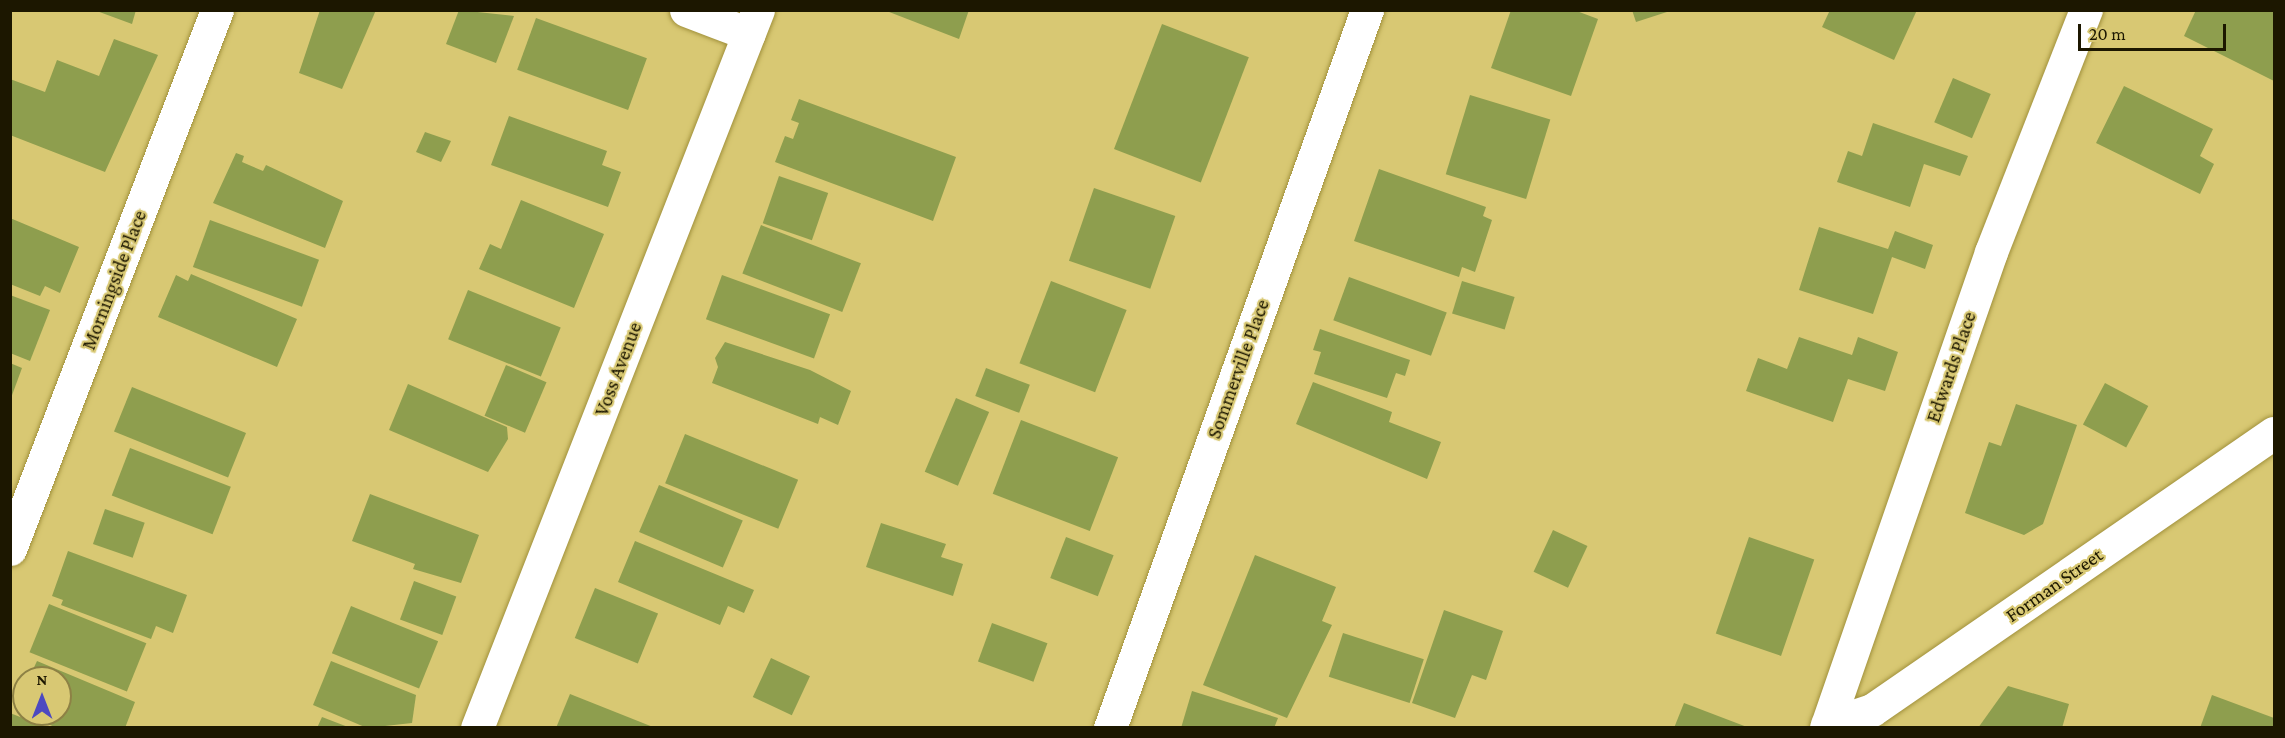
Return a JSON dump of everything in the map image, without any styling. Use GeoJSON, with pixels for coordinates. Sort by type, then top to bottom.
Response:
{"type":"FeatureCollection","features":[{"type":"Feature","properties":{"kind":"street","name":"Morningside Place"},"geometry":{"type":"LineString","coordinates":[[10,549],[216,10]]}},
{"type":"Feature","properties":{"kind":"street"},"geometry":{"type":"LineString","coordinates":[[686,10],[754,22]]}},
{"type":"Feature","properties":{"kind":"street","name":"Sommerville Place"},"geometry":{"type":"LineString","coordinates":[[1110,728],[1367,10]]}},
{"type":"Feature","properties":{"kind":"street","name":"Edwards Place"},"geometry":{"type":"LineString","coordinates":[[1826,726],[1991,252],[2086,10]]}},
{"type":"Feature","properties":{"kind":"street","name":"Voss Avenue"},"geometry":{"type":"LineString","coordinates":[[477,728],[754,22]]}},
{"type":"Feature","properties":{"kind":"street","name":"Forman Street"},"geometry":{"type":"LineString","coordinates":[[1826,726],[1872,710],[2274,433]]}},
{"type":"Feature","properties":{"kind":"building"},"geometry":{"type":"Polygon","coordinates":[[[94,10],[136,10],[132,24],[94,10]]]}},
{"type":"Feature","properties":{"kind":"building"},"geometry":{"type":"Polygon","coordinates":[[[320,10],[376,10],[342,89],[299,73],[320,10]]]}},
{"type":"Feature","properties":{"kind":"building"},"geometry":{"type":"Polygon","coordinates":[[[459,10],[514,16],[496,63],[446,44],[459,10]]]}},
{"type":"Feature","properties":{"kind":"building"},"geometry":{"type":"Polygon","coordinates":[[[884,10],[969,10],[959,39],[884,10]]]}},
{"type":"Feature","properties":{"kind":"building"},"geometry":{"type":"Polygon","coordinates":[[[1511,10],[1574,10],[1598,19],[1571,96],[1491,68],[1511,10]]]}},
{"type":"Feature","properties":{"kind":"building"},"geometry":{"type":"Polygon","coordinates":[[[1632,10],[1670,10],[1670,11],[1636,22],[1632,10]]]}},
{"type":"Feature","properties":{"kind":"building"},"geometry":{"type":"Polygon","coordinates":[[[1830,10],[1917,10],[1894,60],[1822,27],[1830,10]]]}},
{"type":"Feature","properties":{"kind":"building"},"geometry":{"type":"Polygon","coordinates":[[[2196,10],[2274,10],[2274,81],[2184,36],[2196,10]]]}},
{"type":"Feature","properties":{"kind":"building"},"geometry":{"type":"Polygon","coordinates":[[[536,18],[647,58],[628,110],[517,70],[536,18]]]}},
{"type":"Feature","properties":{"kind":"building"},"geometry":{"type":"Polygon","coordinates":[[[1162,24],[1249,57],[1201,182],[1114,149],[1162,24]]]}},
{"type":"Feature","properties":{"kind":"building"},"geometry":{"type":"Polygon","coordinates":[[[114,39],[158,55],[105,172],[10,135],[10,79],[45,92],[57,60],[99,76],[114,39]]]}},
{"type":"Feature","properties":{"kind":"building"},"geometry":{"type":"Polygon","coordinates":[[[1953,78],[1991,94],[1972,138],[1934,122],[1953,78]]]}},
{"type":"Feature","properties":{"kind":"building"},"geometry":{"type":"Polygon","coordinates":[[[2124,86],[2213,129],[2200,156],[2214,164],[2200,194],[2096,143],[2124,86]]]}},
{"type":"Feature","properties":{"kind":"building"},"geometry":{"type":"Polygon","coordinates":[[[1470,95],[1550,120],[1526,199],[1446,174],[1470,95]]]}},
{"type":"Feature","properties":{"kind":"building"},"geometry":{"type":"Polygon","coordinates":[[[799,99],[956,157],[933,221],[775,162],[785,136],[793,139],[799,123],[791,120],[799,99]]]}},
{"type":"Feature","properties":{"kind":"building"},"geometry":{"type":"Polygon","coordinates":[[[509,116],[607,151],[602,165],[621,172],[608,207],[491,165],[509,116]]]}},
{"type":"Feature","properties":{"kind":"building"},"geometry":{"type":"Polygon","coordinates":[[[1873,123],[1968,156],[1960,176],[1924,164],[1910,207],[1837,182],[1848,151],[1862,156],[1873,123]]]}},
{"type":"Feature","properties":{"kind":"building"},"geometry":{"type":"Polygon","coordinates":[[[425,132],[451,141],[441,162],[416,152],[425,132]]]}},
{"type":"Feature","properties":{"kind":"building"},"geometry":{"type":"Polygon","coordinates":[[[236,153],[244,156],[242,162],[263,171],[266,165],[343,201],[325,248],[213,203],[236,153]]]}},
{"type":"Feature","properties":{"kind":"building"},"geometry":{"type":"Polygon","coordinates":[[[1379,169],[1486,207],[1483,216],[1492,220],[1475,272],[1462,267],[1459,277],[1354,241],[1379,169]]]}},
{"type":"Feature","properties":{"kind":"building"},"geometry":{"type":"Polygon","coordinates":[[[779,176],[828,193],[812,240],[763,223],[779,176]]]}},
{"type":"Feature","properties":{"kind":"building"},"geometry":{"type":"Polygon","coordinates":[[[1094,188],[1175,216],[1150,289],[1069,261],[1094,188]]]}},
{"type":"Feature","properties":{"kind":"building"},"geometry":{"type":"Polygon","coordinates":[[[521,200],[604,234],[574,308],[479,269],[490,244],[501,249],[521,200]]]}},
{"type":"Feature","properties":{"kind":"building"},"geometry":{"type":"Polygon","coordinates":[[[10,218],[79,247],[60,293],[45,286],[40,296],[10,284],[10,218]]]}},
{"type":"Feature","properties":{"kind":"building"},"geometry":{"type":"Polygon","coordinates":[[[210,220],[319,260],[302,307],[193,267],[210,220]]]}},
{"type":"Feature","properties":{"kind":"building"},"geometry":{"type":"Polygon","coordinates":[[[761,225],[861,263],[842,312],[742,274],[761,225]]]}},
{"type":"Feature","properties":{"kind":"building"},"geometry":{"type":"Polygon","coordinates":[[[1819,227],[1888,249],[1895,231],[1933,245],[1925,269],[1892,257],[1873,314],[1799,290],[1819,227]]]}},
{"type":"Feature","properties":{"kind":"building"},"geometry":{"type":"Polygon","coordinates":[[[191,274],[297,319],[277,367],[158,317],[176,275],[188,281],[191,274]]]}},
{"type":"Feature","properties":{"kind":"building"},"geometry":{"type":"Polygon","coordinates":[[[722,275],[830,314],[814,358],[706,319],[722,275]]]}},
{"type":"Feature","properties":{"kind":"building"},"geometry":{"type":"Polygon","coordinates":[[[1349,277],[1447,313],[1431,356],[1333,320],[1349,277]]]}},
{"type":"Feature","properties":{"kind":"building"},"geometry":{"type":"Polygon","coordinates":[[[1051,281],[1127,310],[1095,392],[1019,363],[1051,281]]]}},
{"type":"Feature","properties":{"kind":"building"},"geometry":{"type":"Polygon","coordinates":[[[1462,281],[1515,297],[1505,330],[1452,314],[1462,281]]]}},
{"type":"Feature","properties":{"kind":"building"},"geometry":{"type":"Polygon","coordinates":[[[468,290],[561,327],[541,377],[448,339],[468,290]]]}},
{"type":"Feature","properties":{"kind":"building"},"geometry":{"type":"Polygon","coordinates":[[[10,295],[50,310],[30,361],[10,353],[10,295]]]}},
{"type":"Feature","properties":{"kind":"building"},"geometry":{"type":"Polygon","coordinates":[[[1320,329],[1410,360],[1405,376],[1396,373],[1387,398],[1314,374],[1321,352],[1313,350],[1320,329]]]}},
{"type":"Feature","properties":{"kind":"building"},"geometry":{"type":"Polygon","coordinates":[[[1799,337],[1852,355],[1858,337],[1898,352],[1885,391],[1848,379],[1833,422],[1746,391],[1758,358],[1787,369],[1799,337]]]}},
{"type":"Feature","properties":{"kind":"building"},"geometry":{"type":"Polygon","coordinates":[[[725,342],[810,370],[851,391],[838,425],[820,417],[818,424],[712,383],[718,367],[715,358],[725,342]]]}},
{"type":"Feature","properties":{"kind":"building"},"geometry":{"type":"Polygon","coordinates":[[[10,363],[22,368],[11,398],[10,398],[10,363]]]}},
{"type":"Feature","properties":{"kind":"building"},"geometry":{"type":"Polygon","coordinates":[[[506,365],[547,382],[525,433],[485,416],[506,365]]]}},
{"type":"Feature","properties":{"kind":"building"},"geometry":{"type":"Polygon","coordinates":[[[986,368],[1030,385],[1019,413],[975,396],[986,368]]]}},
{"type":"Feature","properties":{"kind":"building"},"geometry":{"type":"Polygon","coordinates":[[[1313,382],[1392,412],[1389,422],[1441,442],[1427,479],[1296,424],[1313,382]]]}},
{"type":"Feature","properties":{"kind":"building"},"geometry":{"type":"Polygon","coordinates":[[[2105,383],[2148,406],[2126,448],[2083,424],[2105,383]]]}},
{"type":"Feature","properties":{"kind":"building"},"geometry":{"type":"Polygon","coordinates":[[[408,384],[507,427],[508,439],[488,472],[389,430],[408,384]]]}},
{"type":"Feature","properties":{"kind":"building"},"geometry":{"type":"Polygon","coordinates":[[[132,387],[246,433],[228,478],[114,432],[132,387]]]}},
{"type":"Feature","properties":{"kind":"building"},"geometry":{"type":"Polygon","coordinates":[[[956,398],[989,412],[958,486],[925,472],[956,398]]]}},
{"type":"Feature","properties":{"kind":"building"},"geometry":{"type":"Polygon","coordinates":[[[2016,404],[2077,425],[2043,524],[2024,535],[1965,513],[1989,442],[2001,446],[2016,404]]]}},
{"type":"Feature","properties":{"kind":"building"},"geometry":{"type":"Polygon","coordinates":[[[1021,420],[1118,457],[1090,531],[993,494],[1021,420]]]}},
{"type":"Feature","properties":{"kind":"building"},"geometry":{"type":"Polygon","coordinates":[[[685,434],[798,480],[778,529],[665,483],[685,434]]]}},
{"type":"Feature","properties":{"kind":"building"},"geometry":{"type":"Polygon","coordinates":[[[130,448],[231,487],[213,534],[112,496],[130,448]]]}},
{"type":"Feature","properties":{"kind":"building"},"geometry":{"type":"Polygon","coordinates":[[[659,485],[743,521],[723,568],[639,532],[659,485]]]}},
{"type":"Feature","properties":{"kind":"building"},"geometry":{"type":"Polygon","coordinates":[[[370,494],[479,535],[461,583],[413,569],[415,564],[352,541],[370,494]]]}},
{"type":"Feature","properties":{"kind":"building"},"geometry":{"type":"Polygon","coordinates":[[[105,509],[145,523],[133,558],[93,544],[105,509]]]}},
{"type":"Feature","properties":{"kind":"building"},"geometry":{"type":"Polygon","coordinates":[[[881,523],[946,544],[941,557],[963,564],[953,596],[866,567],[881,523]]]}},
{"type":"Feature","properties":{"kind":"building"},"geometry":{"type":"Polygon","coordinates":[[[1553,530],[1587,546],[1568,588],[1534,572],[1553,530]]]}},
{"type":"Feature","properties":{"kind":"building"},"geometry":{"type":"Polygon","coordinates":[[[1066,537],[1114,555],[1098,596],[1050,578],[1066,537]]]}},
{"type":"Feature","properties":{"kind":"building"},"geometry":{"type":"Polygon","coordinates":[[[1749,537],[1814,559],[1781,656],[1716,633],[1749,537]]]}},
{"type":"Feature","properties":{"kind":"building"},"geometry":{"type":"Polygon","coordinates":[[[635,541],[754,590],[744,613],[728,606],[720,625],[618,582],[635,541]]]}},
{"type":"Feature","properties":{"kind":"building"},"geometry":{"type":"Polygon","coordinates":[[[68,551],[187,595],[173,633],[156,626],[151,639],[61,605],[63,600],[52,596],[68,551]]]}},
{"type":"Feature","properties":{"kind":"building"},"geometry":{"type":"Polygon","coordinates":[[[1255,555],[1336,587],[1322,621],[1332,625],[1287,718],[1203,685],[1255,555]]]}},
{"type":"Feature","properties":{"kind":"building"},"geometry":{"type":"Polygon","coordinates":[[[414,581],[456,596],[442,635],[400,620],[414,581]]]}},
{"type":"Feature","properties":{"kind":"building"},"geometry":{"type":"Polygon","coordinates":[[[595,588],[658,613],[638,664],[575,638],[595,588]]]}},
{"type":"Feature","properties":{"kind":"building"},"geometry":{"type":"Polygon","coordinates":[[[49,604],[146,643],[127,692],[72,669],[72,666],[64,666],[30,652],[49,604]]]}},
{"type":"Feature","properties":{"kind":"building"},"geometry":{"type":"Polygon","coordinates":[[[351,606],[438,641],[419,688],[332,653],[351,606]]]}},
{"type":"Feature","properties":{"kind":"building"},"geometry":{"type":"Polygon","coordinates":[[[1444,610],[1503,631],[1486,680],[1472,675],[1455,718],[1412,703],[1444,610]]]}},
{"type":"Feature","properties":{"kind":"building"},"geometry":{"type":"Polygon","coordinates":[[[992,623],[1047,643],[1033,682],[978,662],[992,623]]]}},
{"type":"Feature","properties":{"kind":"building"},"geometry":{"type":"Polygon","coordinates":[[[1343,633],[1424,659],[1410,703],[1329,677],[1343,633]]]}},
{"type":"Feature","properties":{"kind":"building"},"geometry":{"type":"Polygon","coordinates":[[[771,658],[810,676],[792,715],[753,697],[771,658]]]}},
{"type":"Feature","properties":{"kind":"building"},"geometry":{"type":"Polygon","coordinates":[[[37,661],[49,666],[35,666],[37,661]]]}},
{"type":"Feature","properties":{"kind":"building"},"geometry":{"type":"Polygon","coordinates":[[[331,661],[416,695],[412,723],[367,728],[313,705],[331,661]]]}},
{"type":"Feature","properties":{"kind":"building"},"geometry":{"type":"Polygon","coordinates":[[[72,676],[135,702],[125,728],[57,728],[52,726],[72,726],[72,676]]]}},
{"type":"Feature","properties":{"kind":"building"},"geometry":{"type":"Polygon","coordinates":[[[2008,686],[2069,704],[2062,728],[1978,728],[2008,686]]]}},
{"type":"Feature","properties":{"kind":"building"},"geometry":{"type":"Polygon","coordinates":[[[1192,691],[1278,718],[1274,728],[1181,728],[1192,691]]]}},
{"type":"Feature","properties":{"kind":"building"},"geometry":{"type":"Polygon","coordinates":[[[570,694],[653,727],[653,728],[556,728],[570,694]]]}},
{"type":"Feature","properties":{"kind":"building"},"geometry":{"type":"Polygon","coordinates":[[[2212,695],[2274,718],[2274,728],[2200,728],[2212,695]]]}},
{"type":"Feature","properties":{"kind":"building"},"geometry":{"type":"Polygon","coordinates":[[[1684,703],[1747,727],[1747,728],[1674,728],[1684,703]]]}},
{"type":"Feature","properties":{"kind":"building"},"geometry":{"type":"Polygon","coordinates":[[[10,713],[12,714],[12,726],[46,727],[46,728],[10,728],[10,713]]]}},
{"type":"Feature","properties":{"kind":"building"},"geometry":{"type":"Polygon","coordinates":[[[322,717],[348,727],[348,728],[317,728],[322,717]]]}}]}
